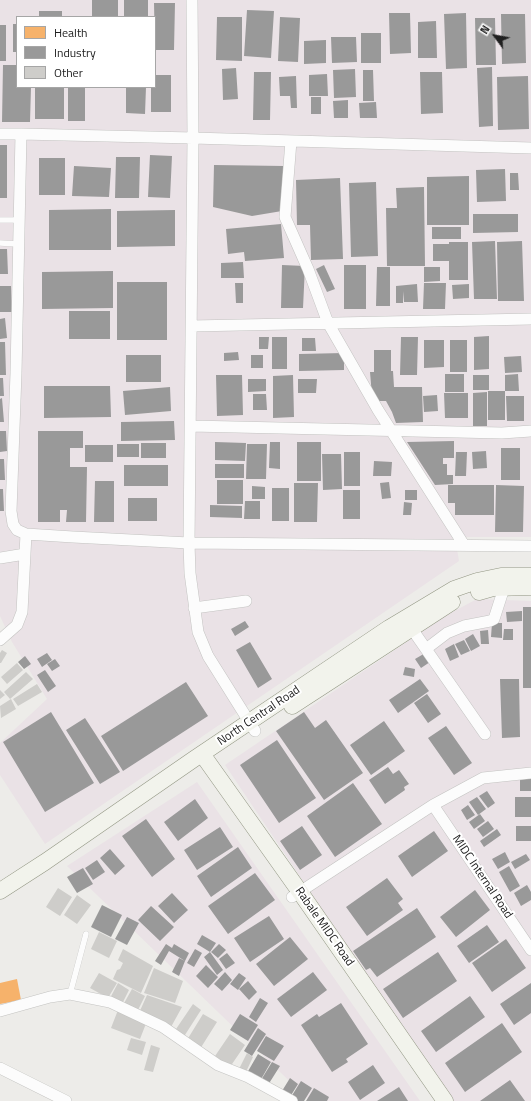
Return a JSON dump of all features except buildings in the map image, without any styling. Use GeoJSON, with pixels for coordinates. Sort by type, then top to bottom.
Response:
{"type":"FeatureCollection","features":[{"type":"Feature","properties":{"kind":"main road","name":"North Central Road"},"geometry":{"type":"LineString","coordinates":[[0,899],[28,882],[252,726],[389,628],[454,589],[477,581],[501,576],[531,576]]}},
{"type":"Feature","properties":{"kind":"main road","name":"North Central Road"},"geometry":{"type":"LineString","coordinates":[[252,726],[412,629],[462,596],[493,588],[531,586]]}},
{"type":"Feature","properties":{"kind":"main road","name":"North Central Road"},"geometry":{"type":"LineString","coordinates":[[0,891],[201,761]]}},
{"type":"Feature","properties":{"kind":"main road","name":"Rabale MIDC Road"},"geometry":{"type":"LineString","coordinates":[[201,761],[438,1097]]}},
{"type":"Feature","properties":{"kind":"street"},"geometry":{"type":"LineString","coordinates":[[192,0],[193,138],[189,543],[190,574],[198,632],[208,656],[252,726]]}},
{"type":"Feature","properties":{"kind":"street"},"geometry":{"type":"LineString","coordinates":[[0,134],[531,148]]}},
{"type":"Feature","properties":{"kind":"street"},"geometry":{"type":"LineString","coordinates":[[20,134],[11,511],[13,524],[17,530],[26,534],[189,543],[531,546]]}},
{"type":"Feature","properties":{"kind":"street"},"geometry":{"type":"LineString","coordinates":[[291,141],[285,216],[308,269],[328,323],[366,389],[464,545]]}},
{"type":"Feature","properties":{"kind":"street"},"geometry":{"type":"LineString","coordinates":[[192,326],[531,319]]}},
{"type":"Feature","properties":{"kind":"street"},"geometry":{"type":"LineString","coordinates":[[191,426],[502,433],[531,431]]}},
{"type":"Feature","properties":{"kind":"street"},"geometry":{"type":"LineString","coordinates":[[0,640],[17,625],[22,612],[26,534]]}},
{"type":"Feature","properties":{"kind":"street"},"geometry":{"type":"LineString","coordinates":[[0,558],[25,554]]}},
{"type":"Feature","properties":{"kind":"street"},"geometry":{"type":"LineString","coordinates":[[426,649],[447,633],[464,626],[494,619],[504,588]]}},
{"type":"Feature","properties":{"kind":"street"},"geometry":{"type":"LineString","coordinates":[[194,608],[246,601]]}},
{"type":"Feature","properties":{"kind":"street"},"geometry":{"type":"LineString","coordinates":[[412,629],[485,734]]}},
{"type":"Feature","properties":{"kind":"street"},"geometry":{"type":"LineString","coordinates":[[296,895],[434,805],[483,778],[531,773]]}},
{"type":"Feature","properties":{"kind":"street","name":"MIDC Internal Road"},"geometry":{"type":"LineString","coordinates":[[434,805],[528,938],[531,950]]}},
{"type":"Feature","properties":{"kind":"street"},"geometry":{"type":"LineString","coordinates":[[0,1011],[50,997],[70,994],[110,1002],[163,1027],[218,1065],[248,1077],[292,1101]]}},
{"type":"Feature","properties":{"kind":"street"},"geometry":{"type":"LineString","coordinates":[[0,1068],[66,1101]]}},
{"type":"Feature","properties":{"kind":"lane"},"geometry":{"type":"LineString","coordinates":[[0,220],[19,220]]}},
{"type":"Feature","properties":{"kind":"lane"},"geometry":{"type":"LineString","coordinates":[[0,243],[18,244]]}},
{"type":"Feature","properties":{"kind":"lane"},"geometry":{"type":"LineString","coordinates":[[70,994],[86,934]]}},
{"type":"Feature","properties":{"kind":"shaded area"},"geometry":{"type":"Polygon","coordinates":[[[0,0],[531,0],[531,537],[455,537],[459,561],[45,844],[0,775],[0,743],[47,699],[12,642],[0,616],[0,0]]]}},
{"type":"Feature","properties":{"kind":"shaded area"},"geometry":{"type":"Polygon","coordinates":[[[477,599],[531,601],[531,1101],[451,1101],[225,765],[445,616],[477,599]]]}},
{"type":"Feature","properties":{"kind":"shaded area"},"geometry":{"type":"Polygon","coordinates":[[[197,782],[420,1101],[310,1101],[67,866],[197,782]]]}}]}
